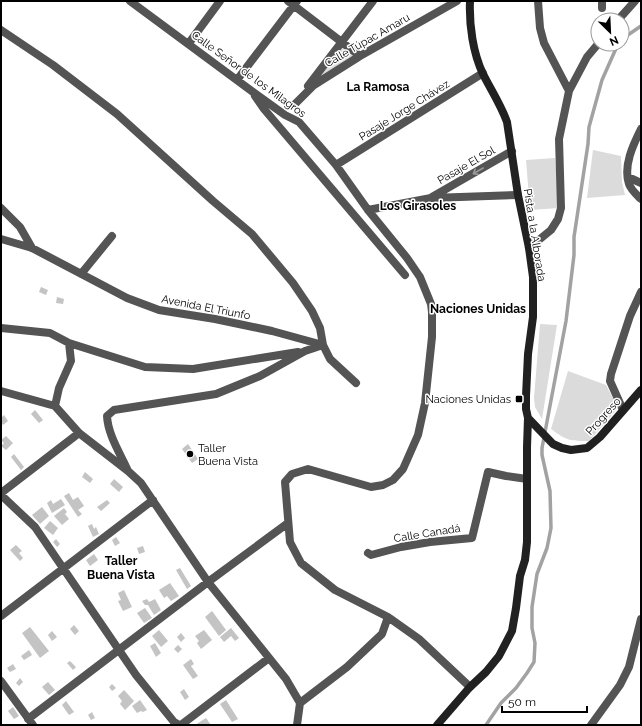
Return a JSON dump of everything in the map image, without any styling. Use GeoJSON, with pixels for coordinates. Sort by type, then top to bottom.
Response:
{"type":"FeatureCollection","features":[{"type":"Feature","properties":{"kind":"main road","name":"Pista a la Alborada"},"geometry":{"type":"LineString","coordinates":[[437,725],[499,656],[512,631],[520,576],[525,560],[527,542],[528,418],[526,410],[526,396],[528,354],[533,317],[533,277],[529,248],[518,195],[507,122],[483,73],[473,40],[470,20],[470,1]]}},
{"type":"Feature","properties":{"kind":"main road","name":"Progreso"},"geometry":{"type":"LineString","coordinates":[[528,418],[553,444],[562,448],[578,450],[587,448],[593,444],[641,390]]}},
{"type":"Feature","properties":{"kind":"street","name":"Calle Señor de los Milagros"},"geometry":{"type":"LineString","coordinates":[[130,1],[142,4],[189,44],[285,115],[299,122],[336,166],[420,277],[431,304],[432,337],[426,403],[418,435],[403,469],[393,480],[383,485],[371,487],[308,469],[292,474],[285,482],[290,542],[301,563],[335,590],[388,617],[419,640],[470,687]]}},
{"type":"Feature","properties":{"kind":"street"},"geometry":{"type":"LineString","coordinates":[[189,44],[220,1]]}},
{"type":"Feature","properties":{"kind":"street"},"geometry":{"type":"LineString","coordinates":[[285,115],[373,1]]}},
{"type":"Feature","properties":{"kind":"street","name":"Calle Túpac Amaru"},"geometry":{"type":"LineString","coordinates":[[294,105],[314,85],[360,56],[457,1]]}},
{"type":"Feature","properties":{"kind":"street"},"geometry":{"type":"LineString","coordinates":[[538,1],[540,28],[544,43],[569,91]]}},
{"type":"Feature","properties":{"kind":"street"},"geometry":{"type":"LineString","coordinates":[[625,12],[635,1]]}},
{"type":"Feature","properties":{"kind":"street"},"geometry":{"type":"LineString","coordinates":[[237,80],[293,2],[360,56]]}},
{"type":"Feature","properties":{"kind":"street"},"geometry":{"type":"LineString","coordinates":[[1,30],[53,65],[117,114],[252,234],[289,278],[312,311],[320,328],[323,346],[330,359],[356,384]]}},
{"type":"Feature","properties":{"kind":"street"},"geometry":{"type":"LineString","coordinates":[[529,248],[551,230],[558,219],[562,208],[559,139],[569,91],[591,52]]}},
{"type":"Feature","properties":{"kind":"street","name":"Pasaje Jorge Chávez"},"geometry":{"type":"LineString","coordinates":[[336,166],[483,73]]}},
{"type":"Feature","properties":{"kind":"street"},"geometry":{"type":"LineString","coordinates":[[253,92],[264,109],[405,275]]}},
{"type":"Feature","properties":{"kind":"street"},"geometry":{"type":"LineString","coordinates":[[641,129],[629,160],[627,174],[629,185],[641,199]]}},
{"type":"Feature","properties":{"kind":"street","name":"Pasaje El Sol"},"geometry":{"type":"LineString","coordinates":[[431,198],[512,151]]}},
{"type":"Feature","properties":{"kind":"street"},"geometry":{"type":"LineString","coordinates":[[628,177],[641,183]]}},
{"type":"Feature","properties":{"kind":"street","name":"Pasaje El Sol"},"geometry":{"type":"LineString","coordinates":[[368,210],[431,198],[518,195]]}},
{"type":"Feature","properties":{"kind":"street"},"geometry":{"type":"LineString","coordinates":[[1,208],[20,227],[32,248]]}},
{"type":"Feature","properties":{"kind":"street"},"geometry":{"type":"LineString","coordinates":[[81,274],[112,236]]}},
{"type":"Feature","properties":{"kind":"street","name":"Avenida El Triunfo"},"geometry":{"type":"LineString","coordinates":[[1,239],[32,248],[127,298],[159,310],[222,320],[272,331],[323,346]]}},
{"type":"Feature","properties":{"kind":"street"},"geometry":{"type":"LineString","coordinates":[[623,410],[610,381],[611,374],[630,316],[641,292]]}},
{"type":"Feature","properties":{"kind":"street"},"geometry":{"type":"LineString","coordinates":[[1,328],[50,333],[68,342],[145,368],[193,369],[305,351],[323,346]]}},
{"type":"Feature","properties":{"kind":"street"},"geometry":{"type":"LineString","coordinates":[[55,406],[59,388],[70,361],[68,342]]}},
{"type":"Feature","properties":{"kind":"street"},"geometry":{"type":"LineString","coordinates":[[128,471],[113,440],[108,424],[107,416],[114,410],[216,394],[260,376],[305,351]]}},
{"type":"Feature","properties":{"kind":"street"},"geometry":{"type":"LineString","coordinates":[[1,391],[55,406],[78,433],[128,471],[141,483],[154,500],[208,582],[286,679],[300,703],[297,725]]}},
{"type":"Feature","properties":{"kind":"street"},"geometry":{"type":"LineString","coordinates":[[78,433],[1,494],[35,527],[136,675],[174,722],[180,725],[269,658]]}},
{"type":"Feature","properties":{"kind":"street","name":"Calle Canadá"},"geometry":{"type":"LineString","coordinates":[[368,552],[371,555],[424,543],[472,538],[488,472],[527,479]]}},
{"type":"Feature","properties":{"kind":"street"},"geometry":{"type":"LineString","coordinates":[[1,616],[154,500]]}},
{"type":"Feature","properties":{"kind":"street"},"geometry":{"type":"LineString","coordinates":[[1,681],[31,722],[119,650],[288,523]]}},
{"type":"Feature","properties":{"kind":"street"},"geometry":{"type":"LineString","coordinates":[[300,703],[347,667],[382,634],[388,617]]}},
{"type":"Feature","properties":{"kind":"street"},"geometry":{"type":"LineString","coordinates":[[591,725],[620,685],[629,667],[641,619]]}},
{"type":"Feature","properties":{"kind":"shaded area"},"geometry":{"type":"Polygon","coordinates":[[[342,47],[354,57],[320,77],[342,47]]]}},
{"type":"Feature","properties":{"kind":"shaded area"},"geometry":{"type":"Polygon","coordinates":[[[593,150],[621,156],[622,182],[625,195],[587,198],[593,150]]]}},
{"type":"Feature","properties":{"kind":"shaded area"},"geometry":{"type":"Polygon","coordinates":[[[555,158],[559,208],[530,210],[526,160],[555,158]]]}},
{"type":"Feature","properties":{"kind":"shaded area"},"geometry":{"type":"Polygon","coordinates":[[[540,324],[557,325],[542,419],[535,407],[534,398],[540,324]]]}},
{"type":"Feature","properties":{"kind":"shaded area"},"geometry":{"type":"Polygon","coordinates":[[[568,371],[606,385],[618,408],[589,441],[569,440],[551,429],[568,371]]]}},
{"type":"Feature","properties":{"kind":"building"},"geometry":{"type":"Polygon","coordinates":[[[41,287],[48,290],[46,295],[39,292],[41,287]]]}},
{"type":"Feature","properties":{"kind":"building"},"geometry":{"type":"Polygon","coordinates":[[[57,297],[64,299],[63,304],[56,303],[57,297]]]}},
{"type":"Feature","properties":{"kind":"building"},"geometry":{"type":"Polygon","coordinates":[[[35,410],[43,420],[39,423],[31,414],[35,410]]]}},
{"type":"Feature","properties":{"kind":"building"},"geometry":{"type":"Polygon","coordinates":[[[4,415],[8,421],[3,425],[1,418],[4,415]]]}},
{"type":"Feature","properties":{"kind":"building"},"geometry":{"type":"Polygon","coordinates":[[[6,436],[13,443],[6,450],[1,446],[4,443],[1,440],[6,436]]]}},
{"type":"Feature","properties":{"kind":"building","name":"Taller Buena Vista"},"geometry":{"type":"Polygon","coordinates":[[[188,444],[198,459],[192,463],[182,449],[188,444]]]}},
{"type":"Feature","properties":{"kind":"building"},"geometry":{"type":"Polygon","coordinates":[[[14,454],[24,467],[21,470],[11,457],[14,454]]]}},
{"type":"Feature","properties":{"kind":"building"},"geometry":{"type":"Polygon","coordinates":[[[85,472],[93,479],[90,483],[82,477],[85,472]]]}},
{"type":"Feature","properties":{"kind":"building"},"geometry":{"type":"Polygon","coordinates":[[[114,479],[123,487],[119,492],[110,484],[114,479]]]}},
{"type":"Feature","properties":{"kind":"building"},"geometry":{"type":"Polygon","coordinates":[[[69,493],[73,500],[78,497],[84,506],[78,510],[82,514],[78,517],[64,496],[69,493]]]}},
{"type":"Feature","properties":{"kind":"building"},"geometry":{"type":"Polygon","coordinates":[[[61,499],[65,505],[52,513],[47,503],[51,500],[53,504],[61,499]]]}},
{"type":"Feature","properties":{"kind":"building"},"geometry":{"type":"Polygon","coordinates":[[[107,500],[110,503],[101,511],[97,507],[107,500]]]}},
{"type":"Feature","properties":{"kind":"building"},"geometry":{"type":"Polygon","coordinates":[[[42,507],[49,516],[40,524],[32,515],[42,507]]]}},
{"type":"Feature","properties":{"kind":"building"},"geometry":{"type":"Polygon","coordinates":[[[64,508],[67,512],[65,514],[69,519],[62,525],[54,516],[64,508]]]}},
{"type":"Feature","properties":{"kind":"building"},"geometry":{"type":"Polygon","coordinates":[[[50,521],[58,528],[53,535],[44,528],[50,521]]]}},
{"type":"Feature","properties":{"kind":"building"},"geometry":{"type":"Polygon","coordinates":[[[92,524],[94,529],[96,527],[99,534],[93,537],[88,526],[92,524]]]}},
{"type":"Feature","properties":{"kind":"building"},"geometry":{"type":"Polygon","coordinates":[[[116,537],[120,543],[115,546],[112,540],[116,537]]]}},
{"type":"Feature","properties":{"kind":"building"},"geometry":{"type":"Polygon","coordinates":[[[56,539],[60,544],[57,547],[53,542],[56,539]]]}},
{"type":"Feature","properties":{"kind":"building"},"geometry":{"type":"Polygon","coordinates":[[[16,545],[22,551],[19,553],[23,558],[20,561],[10,550],[16,545]]]}},
{"type":"Feature","properties":{"kind":"building"},"geometry":{"type":"Polygon","coordinates":[[[143,546],[145,552],[139,554],[137,548],[143,546]]]}},
{"type":"Feature","properties":{"kind":"building"},"geometry":{"type":"Polygon","coordinates":[[[94,554],[98,560],[90,566],[86,560],[94,554]]]}},
{"type":"Feature","properties":{"kind":"building"},"geometry":{"type":"Polygon","coordinates":[[[180,568],[191,586],[187,589],[176,570],[180,568]]]}},
{"type":"Feature","properties":{"kind":"building"},"geometry":{"type":"Polygon","coordinates":[[[170,583],[179,596],[171,601],[167,596],[164,598],[159,590],[170,583]]]}},
{"type":"Feature","properties":{"kind":"building"},"geometry":{"type":"Polygon","coordinates":[[[124,590],[132,607],[123,611],[118,601],[121,600],[118,593],[124,590]]]}},
{"type":"Feature","properties":{"kind":"building"},"geometry":{"type":"Polygon","coordinates":[[[147,599],[149,602],[155,599],[161,610],[154,615],[148,605],[145,605],[142,601],[147,599]]]}},
{"type":"Feature","properties":{"kind":"building"},"geometry":{"type":"Polygon","coordinates":[[[145,608],[152,618],[144,623],[137,613],[145,608]]]}},
{"type":"Feature","properties":{"kind":"building"},"geometry":{"type":"Polygon","coordinates":[[[212,611],[226,630],[219,636],[205,617],[212,611]]]}},
{"type":"Feature","properties":{"kind":"building"},"geometry":{"type":"Polygon","coordinates":[[[74,625],[79,631],[75,635],[70,629],[74,625]]]}},
{"type":"Feature","properties":{"kind":"building"},"geometry":{"type":"Polygon","coordinates":[[[30,627],[49,651],[40,658],[22,633],[30,627]]]}},
{"type":"Feature","properties":{"kind":"building"},"geometry":{"type":"Polygon","coordinates":[[[231,628],[239,638],[235,641],[231,636],[224,642],[220,637],[231,628]]]}},
{"type":"Feature","properties":{"kind":"building"},"geometry":{"type":"Polygon","coordinates":[[[159,630],[168,641],[161,647],[152,636],[159,630]]]}},
{"type":"Feature","properties":{"kind":"building"},"geometry":{"type":"Polygon","coordinates":[[[204,630],[212,640],[201,649],[197,643],[199,641],[195,636],[204,630]]]}},
{"type":"Feature","properties":{"kind":"building"},"geometry":{"type":"Polygon","coordinates":[[[52,631],[57,637],[52,641],[48,635],[52,631]]]}},
{"type":"Feature","properties":{"kind":"building"},"geometry":{"type":"Polygon","coordinates":[[[181,633],[185,638],[181,642],[177,637],[181,633]]]}},
{"type":"Feature","properties":{"kind":"building"},"geometry":{"type":"Polygon","coordinates":[[[155,643],[161,653],[156,657],[150,646],[155,643]]]}},
{"type":"Feature","properties":{"kind":"building"},"geometry":{"type":"Polygon","coordinates":[[[178,645],[182,649],[178,653],[174,649],[178,645]]]}},
{"type":"Feature","properties":{"kind":"building"},"geometry":{"type":"Polygon","coordinates":[[[29,650],[32,655],[24,660],[21,656],[29,650]]]}},
{"type":"Feature","properties":{"kind":"building"},"geometry":{"type":"Polygon","coordinates":[[[191,659],[194,664],[191,666],[198,676],[193,679],[183,665],[191,659]]]}},
{"type":"Feature","properties":{"kind":"building"},"geometry":{"type":"Polygon","coordinates":[[[70,661],[76,667],[73,670],[67,663],[70,661]]]}},
{"type":"Feature","properties":{"kind":"building"},"geometry":{"type":"Polygon","coordinates":[[[13,664],[16,669],[10,672],[7,668],[13,664]]]}},
{"type":"Feature","properties":{"kind":"building"},"geometry":{"type":"Polygon","coordinates":[[[20,678],[23,682],[19,686],[16,683],[20,678]]]}},
{"type":"Feature","properties":{"kind":"building"},"geometry":{"type":"Polygon","coordinates":[[[48,682],[55,690],[49,695],[42,687],[48,682]]]}},
{"type":"Feature","properties":{"kind":"building"},"geometry":{"type":"Polygon","coordinates":[[[112,684],[116,688],[112,691],[109,687],[112,684]]]}},
{"type":"Feature","properties":{"kind":"building"},"geometry":{"type":"Polygon","coordinates":[[[184,689],[189,697],[185,700],[180,692],[184,689]]]}},
{"type":"Feature","properties":{"kind":"building"},"geometry":{"type":"Polygon","coordinates":[[[124,690],[134,701],[125,710],[120,704],[122,701],[118,696],[124,690]]]}},
{"type":"Feature","properties":{"kind":"building"},"geometry":{"type":"Polygon","coordinates":[[[140,700],[147,710],[137,713],[132,706],[140,700]]]}},
{"type":"Feature","properties":{"kind":"building"},"geometry":{"type":"Polygon","coordinates":[[[226,700],[238,719],[232,722],[220,704],[226,700]]]}},
{"type":"Feature","properties":{"kind":"building"},"geometry":{"type":"Polygon","coordinates":[[[66,701],[74,712],[69,715],[62,705],[66,701]]]}},
{"type":"Feature","properties":{"kind":"building"},"geometry":{"type":"Polygon","coordinates":[[[13,707],[19,716],[14,719],[8,711],[13,707]]]}},
{"type":"Feature","properties":{"kind":"building"},"geometry":{"type":"Polygon","coordinates":[[[92,712],[95,718],[91,720],[88,715],[92,712]]]}},
{"type":"Feature","properties":{"kind":"building"},"geometry":{"type":"Polygon","coordinates":[[[206,718],[211,725],[195,725],[206,718]]]}},
{"type":"Feature","properties":{"kind":"waterway"},"geometry":{"type":"LineString","coordinates":[[630,34],[641,26]]}},
{"type":"Feature","properties":{"kind":"waterway"},"geometry":{"type":"LineString","coordinates":[[486,725],[501,703],[516,688],[534,662],[535,643],[532,628],[532,607],[537,574],[547,548],[551,528],[550,491],[542,455],[542,448],[566,321],[574,255],[574,237],[588,144],[589,127],[602,80],[614,52]]}},
{"type":"Feature","properties":{"kind":"place","name":"Naciones Unidas"},"geometry":{"type":"Point","coordinates":[519,399]}},
{"type":"Feature","properties":{"kind":"place","name":"Taller Buena Vista"},"geometry":{"type":"Point","coordinates":[190,454]}},
{"type":"Feature","properties":{"kind":"district","name":"La Ramosa"},"geometry":{"type":"Point","coordinates":[378,87]}},
{"type":"Feature","properties":{"kind":"district","name":"Los Girasoles"},"geometry":{"type":"Point","coordinates":[418,206]}},
{"type":"Feature","properties":{"kind":"district","name":"Naciones Unidas"},"geometry":{"type":"Point","coordinates":[478,309]}},
{"type":"Feature","properties":{"kind":"district","name":"Taller Buena Vista"},"geometry":{"type":"Point","coordinates":[121,568]}}]}
